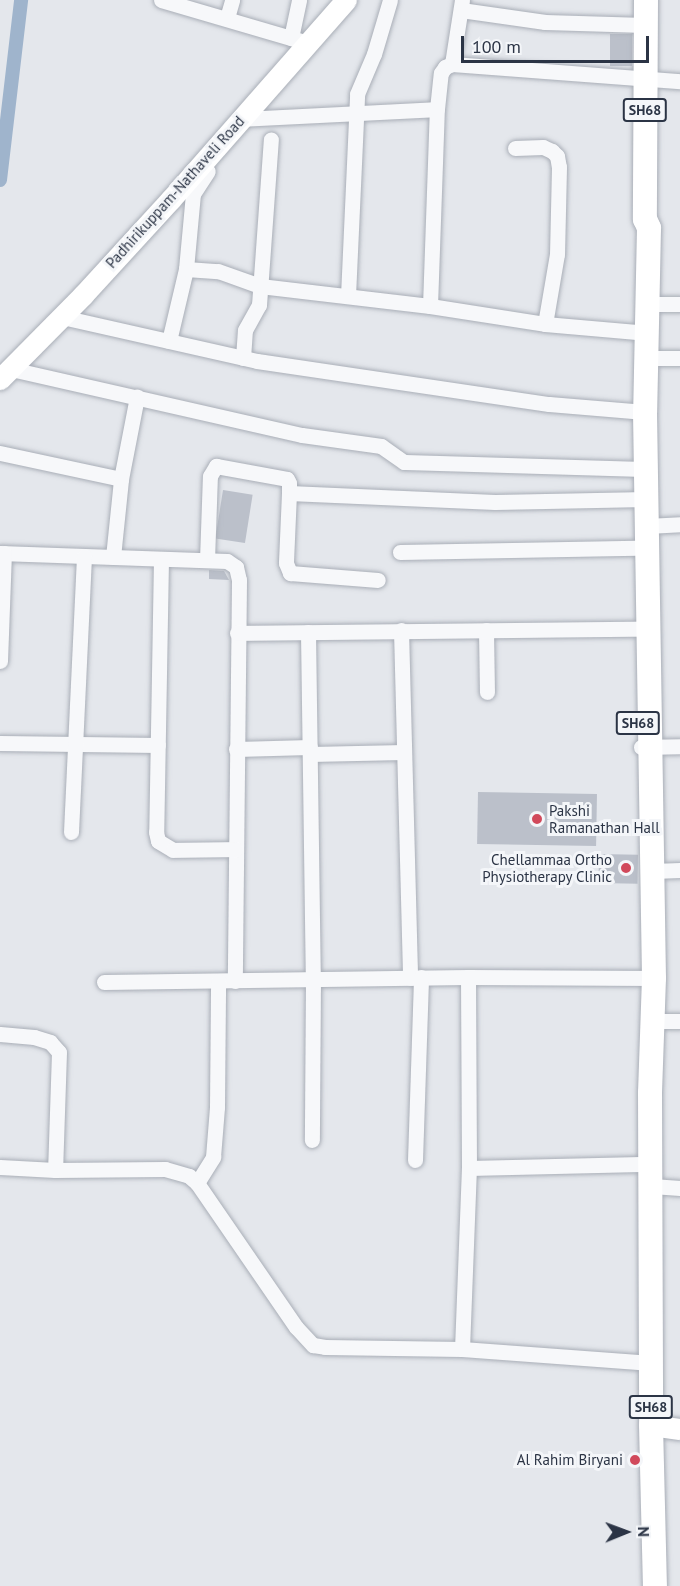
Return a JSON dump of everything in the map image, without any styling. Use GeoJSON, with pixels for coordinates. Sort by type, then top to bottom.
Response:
{"type":"FeatureCollection","features":[{"type":"Feature","properties":{"kind":"main road","name":"SH68"},"geometry":{"type":"LineString","coordinates":[[640,411],[646,358],[648,304],[649,228],[645,219],[646,0]]}},
{"type":"Feature","properties":{"kind":"main road","name":"SH68"},"geometry":{"type":"LineString","coordinates":[[645,219],[639,229],[637,332],[640,411],[639,464],[647,526],[643,629],[643,747],[644,873],[653,1021],[652,1216],[649,1228],[655,1586]]}},
{"type":"Feature","properties":{"kind":"main road","name":"SH68"},"geometry":{"type":"LineString","coordinates":[[642,499],[637,548],[643,629]]}},
{"type":"Feature","properties":{"kind":"main road","name":"SH68"},"geometry":{"type":"LineString","coordinates":[[643,747],[653,871],[641,1164],[643,1216],[649,1228]]}},
{"type":"Feature","properties":{"kind":"street"},"geometry":{"type":"LineString","coordinates":[[161,0],[300,40],[299,0]]}},
{"type":"Feature","properties":{"kind":"street"},"geometry":{"type":"LineString","coordinates":[[227,18],[232,0]]}},
{"type":"Feature","properties":{"kind":"street","name":"Padhirikuppam-Nathaveli Road"},"geometry":{"type":"LineString","coordinates":[[5,374],[248,118],[300,40],[346,0]]}},
{"type":"Feature","properties":{"kind":"street"},"geometry":{"type":"LineString","coordinates":[[348,296],[356,113],[360,84],[374,54],[390,0]]}},
{"type":"Feature","properties":{"kind":"street"},"geometry":{"type":"LineString","coordinates":[[452,64],[462,5],[545,22],[645,25]]}},
{"type":"Feature","properties":{"kind":"street"},"geometry":{"type":"LineString","coordinates":[[430,306],[437,109],[441,73],[445,67],[452,64],[680,81]]}},
{"type":"Feature","properties":{"kind":"street"},"geometry":{"type":"LineString","coordinates":[[169,341],[186,269],[193,194],[199,181],[248,118],[437,109]]}},
{"type":"Feature","properties":{"kind":"street"},"geometry":{"type":"LineString","coordinates":[[243,358],[243,336],[258,312],[271,139]]}},
{"type":"Feature","properties":{"kind":"street"},"geometry":{"type":"LineString","coordinates":[[515,148],[543,147],[557,156],[559,167],[556,254],[545,324]]}},
{"type":"Feature","properties":{"kind":"street"},"geometry":{"type":"LineString","coordinates":[[186,269],[218,271],[260,286],[430,306],[545,324],[637,332]]}},
{"type":"Feature","properties":{"kind":"street"},"geometry":{"type":"LineString","coordinates":[[648,304],[680,304]]}},
{"type":"Feature","properties":{"kind":"street"},"geometry":{"type":"LineString","coordinates":[[62,316],[243,358],[549,404],[640,411]]}},
{"type":"Feature","properties":{"kind":"street"},"geometry":{"type":"LineString","coordinates":[[646,358],[680,358]]}},
{"type":"Feature","properties":{"kind":"street"},"geometry":{"type":"LineString","coordinates":[[5,374],[137,397],[302,435],[381,446],[404,462],[411,463],[639,464]]}},
{"type":"Feature","properties":{"kind":"street"},"geometry":{"type":"LineString","coordinates":[[113,557],[121,479],[137,397]]}},
{"type":"Feature","properties":{"kind":"street"},"geometry":{"type":"LineString","coordinates":[[0,453],[121,479]]}},
{"type":"Feature","properties":{"kind":"street"},"geometry":{"type":"LineString","coordinates":[[207,560],[210,476],[216,466],[286,479],[289,483],[286,563],[290,573],[378,580]]}},
{"type":"Feature","properties":{"kind":"street"},"geometry":{"type":"LineString","coordinates":[[289,493],[495,502],[642,499]]}},
{"type":"Feature","properties":{"kind":"street"},"geometry":{"type":"LineString","coordinates":[[647,526],[680,524]]}},
{"type":"Feature","properties":{"kind":"street"},"geometry":{"type":"LineString","coordinates":[[400,552],[637,548]]}},
{"type":"Feature","properties":{"kind":"street"},"geometry":{"type":"LineString","coordinates":[[0,661],[2,553],[227,561],[236,567],[239,580],[235,981]]}},
{"type":"Feature","properties":{"kind":"street"},"geometry":{"type":"LineString","coordinates":[[71,832],[84,556]]}},
{"type":"Feature","properties":{"kind":"street"},"geometry":{"type":"LineString","coordinates":[[161,559],[158,841],[173,850],[235,849]]}},
{"type":"Feature","properties":{"kind":"street"},"geometry":{"type":"LineString","coordinates":[[237,633],[643,629]]}},
{"type":"Feature","properties":{"kind":"street"},"geometry":{"type":"LineString","coordinates":[[401,630],[404,752],[416,978],[415,1160]]}},
{"type":"Feature","properties":{"kind":"street"},"geometry":{"type":"LineString","coordinates":[[486,630],[488,692]]}},
{"type":"Feature","properties":{"kind":"street"},"geometry":{"type":"LineString","coordinates":[[308,632],[313,979],[312,1140]]}},
{"type":"Feature","properties":{"kind":"street"},"geometry":{"type":"LineString","coordinates":[[0,743],[158,745]]}},
{"type":"Feature","properties":{"kind":"street"},"geometry":{"type":"LineString","coordinates":[[643,747],[680,746]]}},
{"type":"Feature","properties":{"kind":"street"},"geometry":{"type":"LineString","coordinates":[[236,749],[404,752]]}},
{"type":"Feature","properties":{"kind":"street"},"geometry":{"type":"LineString","coordinates":[[653,871],[680,870]]}},
{"type":"Feature","properties":{"kind":"street"},"geometry":{"type":"LineString","coordinates":[[104,982],[468,977],[649,978]]}},
{"type":"Feature","properties":{"kind":"street"},"geometry":{"type":"LineString","coordinates":[[462,1349],[469,1168],[468,977]]}},
{"type":"Feature","properties":{"kind":"street"},"geometry":{"type":"LineString","coordinates":[[199,1180],[213,1157],[217,1107],[218,981]]}},
{"type":"Feature","properties":{"kind":"street"},"geometry":{"type":"LineString","coordinates":[[653,1021],[680,1021]]}},
{"type":"Feature","properties":{"kind":"street"},"geometry":{"type":"LineString","coordinates":[[0,1034],[42,1039],[50,1042],[59,1052],[55,1170]]}},
{"type":"Feature","properties":{"kind":"street"},"geometry":{"type":"LineString","coordinates":[[469,1168],[641,1164]]}},
{"type":"Feature","properties":{"kind":"street"},"geometry":{"type":"LineString","coordinates":[[0,1167],[55,1170],[165,1169],[179,1171],[199,1180],[296,1327],[319,1346],[462,1349],[651,1363]]}},
{"type":"Feature","properties":{"kind":"street"},"geometry":{"type":"LineString","coordinates":[[652,1186],[680,1188]]}},
{"type":"Feature","properties":{"kind":"street"},"geometry":{"type":"LineString","coordinates":[[651,1425],[680,1429]]}},
{"type":"Feature","properties":{"kind":"building"},"geometry":{"type":"Polygon","coordinates":[[[610,34],[632,34],[632,66],[610,66],[610,34]]]}},
{"type":"Feature","properties":{"kind":"building"},"geometry":{"type":"Polygon","coordinates":[[[223,490],[253,495],[245,543],[215,538],[223,490]]]}},
{"type":"Feature","properties":{"kind":"building"},"geometry":{"type":"Polygon","coordinates":[[[209,570],[224,571],[229,580],[209,579],[209,570]]]}},
{"type":"Feature","properties":{"kind":"building","name":"Pakshi Ramanathan Hall"},"geometry":{"type":"Polygon","coordinates":[[[478,792],[597,794],[596,846],[477,844],[478,792]]]}},
{"type":"Feature","properties":{"kind":"building"},"geometry":{"type":"Polygon","coordinates":[[[599,854],[638,855],[637,884],[598,883],[599,854]]]}},
{"type":"Feature","properties":{"kind":"waterway"},"geometry":{"type":"LineString","coordinates":[[0,180],[21,0]]}},
{"type":"Feature","properties":{"kind":"place","name":"Pakshi Ramanathan Hall"},"geometry":{"type":"Point","coordinates":[537,819]}},
{"type":"Feature","properties":{"kind":"place","name":"Chellammaa Ortho Physiotherapy Clinic"},"geometry":{"type":"Point","coordinates":[626,868]}},
{"type":"Feature","properties":{"kind":"place","name":"Al Rahim Biryani"},"geometry":{"type":"Point","coordinates":[635,1460]}}]}
